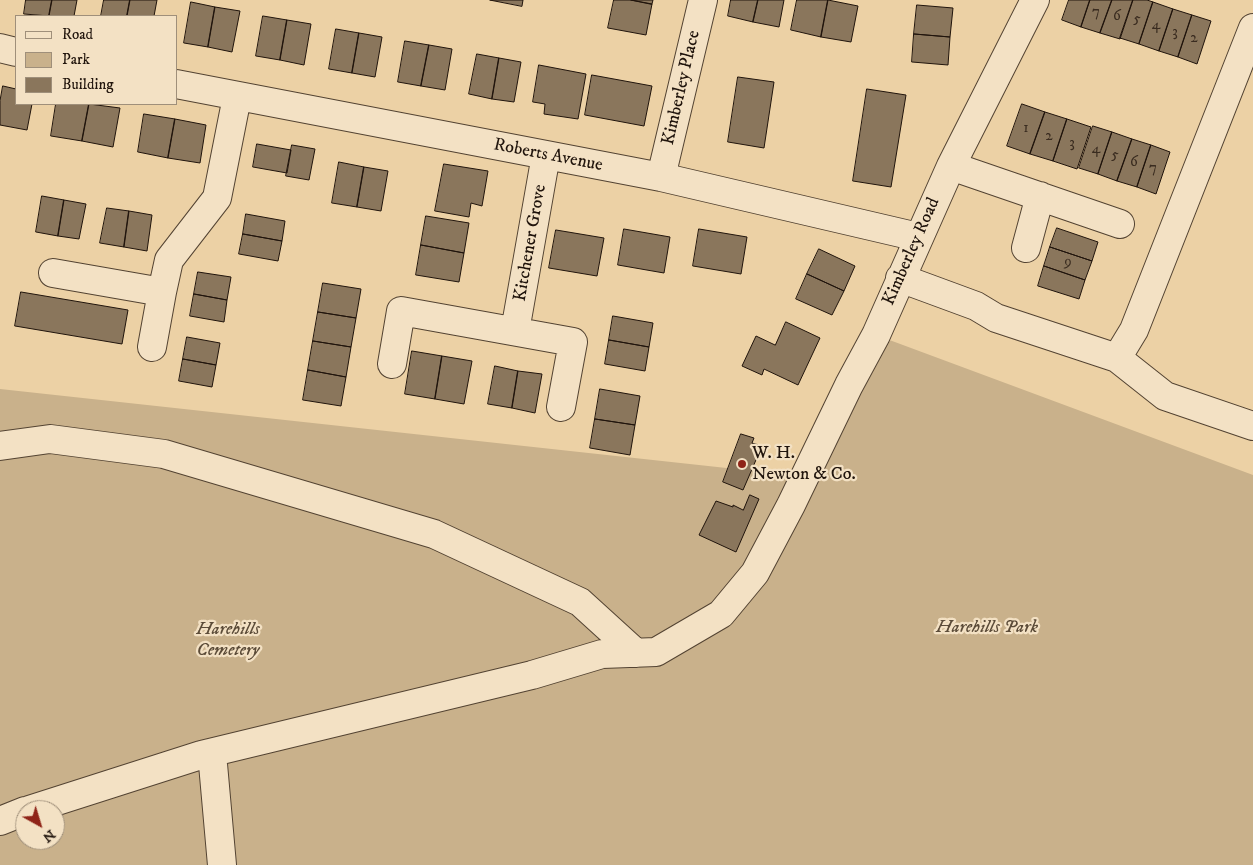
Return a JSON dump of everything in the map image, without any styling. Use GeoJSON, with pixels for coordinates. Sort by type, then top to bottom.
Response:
{"type":"FeatureCollection","features":[{"type":"Feature","properties":{"kind":"street","name":"Kimberley Place"},"geometry":{"type":"LineString","coordinates":[[661,177],[703,0]]}},
{"type":"Feature","properties":{"kind":"street","name":"Kimberley Road"},"geometry":{"type":"LineString","coordinates":[[61,800],[212,753],[532,675],[602,654],[656,652],[721,614],[756,572],[791,505],[849,385],[876,335],[918,237],[1035,0]]}},
{"type":"Feature","properties":{"kind":"street"},"geometry":{"type":"LineString","coordinates":[[1117,358],[1134,330],[1253,28]]}},
{"type":"Feature","properties":{"kind":"street"},"geometry":{"type":"LineString","coordinates":[[0,48],[15,52]]}},
{"type":"Feature","properties":{"kind":"street","name":"Roberts Avenue"},"geometry":{"type":"LineString","coordinates":[[178,84],[661,177],[918,237]]}},
{"type":"Feature","properties":{"kind":"street"},"geometry":{"type":"LineString","coordinates":[[152,347],[169,260],[217,198],[237,97]]}},
{"type":"Feature","properties":{"kind":"street","name":"Kitchener Grove"},"geometry":{"type":"LineString","coordinates":[[515,331],[546,155]]}},
{"type":"Feature","properties":{"kind":"street"},"geometry":{"type":"LineString","coordinates":[[952,166],[1120,224]]}},
{"type":"Feature","properties":{"kind":"street"},"geometry":{"type":"LineString","coordinates":[[1026,248],[1040,196]]}},
{"type":"Feature","properties":{"kind":"street"},"geometry":{"type":"LineString","coordinates":[[53,273],[162,292]]}},
{"type":"Feature","properties":{"kind":"street"},"geometry":{"type":"LineString","coordinates":[[900,278],[976,306],[996,318],[1117,358],[1165,396],[1253,426]]}},
{"type":"Feature","properties":{"kind":"street"},"geometry":{"type":"LineString","coordinates":[[392,364],[401,311],[573,342],[561,407]]}},
{"type":"Feature","properties":{"kind":"street"},"geometry":{"type":"LineString","coordinates":[[0,446],[50,439],[164,454],[434,534],[580,602],[636,653]]}},
{"type":"Feature","properties":{"kind":"street"},"geometry":{"type":"LineString","coordinates":[[212,753],[222,865]]}},
{"type":"Feature","properties":{"kind":"street"},"geometry":{"type":"LineString","coordinates":[[0,821],[15,815]]}},
{"type":"Feature","properties":{"kind":"green space"},"geometry":{"type":"Polygon","coordinates":[[[876,335],[1253,475],[1253,865],[0,865],[0,389],[800,476],[876,335]]]}},
{"type":"Feature","properties":{"kind":"building"},"geometry":{"type":"Polygon","coordinates":[[[26,0],[52,0],[49,15],[24,14],[26,0]]]}},
{"type":"Feature","properties":{"kind":"building"},"geometry":{"type":"Polygon","coordinates":[[[52,0],[77,0],[74,15],[49,15],[52,0]]]}},
{"type":"Feature","properties":{"kind":"building"},"geometry":{"type":"Polygon","coordinates":[[[104,0],[130,0],[127,15],[101,15],[104,0]]]}},
{"type":"Feature","properties":{"kind":"building"},"geometry":{"type":"Polygon","coordinates":[[[130,0],[157,0],[154,15],[127,15],[130,0]]]}},
{"type":"Feature","properties":{"kind":"building"},"geometry":{"type":"Polygon","coordinates":[[[490,0],[523,0],[522,6],[490,0]]]}},
{"type":"Feature","properties":{"kind":"building"},"geometry":{"type":"Polygon","coordinates":[[[614,0],[631,0],[652,4],[646,35],[608,28],[614,0]]]}},
{"type":"Feature","properties":{"kind":"building"},"geometry":{"type":"Polygon","coordinates":[[[631,0],[653,0],[652,4],[631,0]]]}},
{"type":"Feature","properties":{"kind":"building"},"geometry":{"type":"Polygon","coordinates":[[[731,0],[758,0],[753,22],[728,16],[731,0]]]}},
{"type":"Feature","properties":{"kind":"building"},"geometry":{"type":"Polygon","coordinates":[[[758,0],[784,0],[779,27],[753,22],[758,0]]]}},
{"type":"Feature","properties":{"kind":"building"},"geometry":{"type":"Polygon","coordinates":[[[797,0],[828,0],[821,37],[791,30],[797,0]]]}},
{"type":"Feature","properties":{"kind":"building"},"geometry":{"type":"Polygon","coordinates":[[[828,0],[858,6],[851,42],[821,37],[828,0]]]}},
{"type":"Feature","properties":{"kind":"building"},"geometry":{"type":"Polygon","coordinates":[[[1069,0],[1090,0],[1081,27],[1062,20],[1069,0]]]}},
{"type":"Feature","properties":{"kind":"building"},"geometry":{"type":"Polygon","coordinates":[[[1090,0],[1112,0],[1100,33],[1081,27],[1090,0]]]}},
{"type":"Feature","properties":{"kind":"building"},"geometry":{"type":"Polygon","coordinates":[[[1112,0],[1133,0],[1120,39],[1100,33],[1112,0]]]}},
{"type":"Feature","properties":{"kind":"building"},"geometry":{"type":"Polygon","coordinates":[[[1133,0],[1153,2],[1139,44],[1120,38],[1133,0]]]}},
{"type":"Feature","properties":{"kind":"building"},"geometry":{"type":"Polygon","coordinates":[[[191,2],[215,7],[208,47],[184,43],[191,2]]]}},
{"type":"Feature","properties":{"kind":"building"},"geometry":{"type":"Polygon","coordinates":[[[1153,2],[1173,9],[1159,51],[1139,44],[1153,2]]]}},
{"type":"Feature","properties":{"kind":"building"},"geometry":{"type":"Polygon","coordinates":[[[917,5],[953,8],[950,37],[914,34],[917,5]]]}},
{"type":"Feature","properties":{"kind":"building"},"geometry":{"type":"Polygon","coordinates":[[[215,7],[240,11],[232,52],[208,47],[215,7]]]}},
{"type":"Feature","properties":{"kind":"building"},"geometry":{"type":"Polygon","coordinates":[[[1173,9],[1192,15],[1178,57],[1159,51],[1173,9]]]}},
{"type":"Feature","properties":{"kind":"building"},"geometry":{"type":"Polygon","coordinates":[[[1192,15],[1211,21],[1197,64],[1178,57],[1192,15]]]}},
{"type":"Feature","properties":{"kind":"building"},"geometry":{"type":"Polygon","coordinates":[[[263,16],[287,20],[280,60],[256,56],[263,16]]]}},
{"type":"Feature","properties":{"kind":"building"},"geometry":{"type":"Polygon","coordinates":[[[287,20],[311,24],[304,65],[280,60],[287,20]]]}},
{"type":"Feature","properties":{"kind":"building"},"geometry":{"type":"Polygon","coordinates":[[[336,29],[359,33],[352,73],[329,69],[336,29]]]}},
{"type":"Feature","properties":{"kind":"building"},"geometry":{"type":"Polygon","coordinates":[[[359,33],[382,37],[375,77],[352,73],[359,33]]]}},
{"type":"Feature","properties":{"kind":"building"},"geometry":{"type":"Polygon","coordinates":[[[914,34],[950,37],[948,65],[912,62],[914,34]]]}},
{"type":"Feature","properties":{"kind":"building"},"geometry":{"type":"Polygon","coordinates":[[[405,41],[429,45],[421,86],[398,82],[405,41]]]}},
{"type":"Feature","properties":{"kind":"building"},"geometry":{"type":"Polygon","coordinates":[[[429,45],[452,49],[445,90],[421,86],[429,45]]]}},
{"type":"Feature","properties":{"kind":"building"},"geometry":{"type":"Polygon","coordinates":[[[477,54],[499,58],[492,99],[469,94],[477,54]]]}},
{"type":"Feature","properties":{"kind":"building"},"geometry":{"type":"Polygon","coordinates":[[[499,58],[521,62],[514,102],[492,99],[499,58]]]}},
{"type":"Feature","properties":{"kind":"building"},"geometry":{"type":"Polygon","coordinates":[[[539,65],[586,74],[578,119],[544,114],[545,104],[533,102],[539,65]]]}},
{"type":"Feature","properties":{"kind":"building"},"geometry":{"type":"Polygon","coordinates":[[[592,75],[652,86],[644,126],[585,115],[592,75]]]}},
{"type":"Feature","properties":{"kind":"building"},"geometry":{"type":"Polygon","coordinates":[[[738,77],[774,82],[764,148],[728,142],[738,77]]]}},
{"type":"Feature","properties":{"kind":"building"},"geometry":{"type":"Polygon","coordinates":[[[3,86],[15,89],[15,105],[32,105],[27,130],[0,125],[0,101],[3,86]]]}},
{"type":"Feature","properties":{"kind":"building"},"geometry":{"type":"Polygon","coordinates":[[[867,89],[906,95],[891,187],[853,181],[867,89]]]}},
{"type":"Feature","properties":{"kind":"building"},"geometry":{"type":"Polygon","coordinates":[[[1022,104],[1045,112],[1030,154],[1007,146],[1022,104]]]}},
{"type":"Feature","properties":{"kind":"building"},"geometry":{"type":"Polygon","coordinates":[[[56,105],[89,105],[82,141],[51,136],[56,105]]]}},
{"type":"Feature","properties":{"kind":"building"},"geometry":{"type":"Polygon","coordinates":[[[89,105],[120,108],[113,147],[82,141],[89,105]]]}},
{"type":"Feature","properties":{"kind":"building"},"geometry":{"type":"Polygon","coordinates":[[[1045,112],[1067,119],[1053,161],[1030,154],[1045,112]]]}},
{"type":"Feature","properties":{"kind":"building"},"geometry":{"type":"Polygon","coordinates":[[[144,114],[175,119],[168,158],[138,152],[144,114]]]}},
{"type":"Feature","properties":{"kind":"building"},"geometry":{"type":"Polygon","coordinates":[[[175,119],[206,125],[200,163],[168,158],[175,119]]]}},
{"type":"Feature","properties":{"kind":"building"},"geometry":{"type":"Polygon","coordinates":[[[1067,119],[1091,127],[1077,169],[1053,161],[1067,119]]]}},
{"type":"Feature","properties":{"kind":"building"},"geometry":{"type":"Polygon","coordinates":[[[1093,126],[1112,132],[1098,174],[1079,168],[1093,126]]]}},
{"type":"Feature","properties":{"kind":"building"},"geometry":{"type":"Polygon","coordinates":[[[1112,132],[1132,139],[1117,181],[1098,174],[1112,132]]]}},
{"type":"Feature","properties":{"kind":"building"},"geometry":{"type":"Polygon","coordinates":[[[1132,139],[1151,145],[1137,187],[1117,181],[1132,139]]]}},
{"type":"Feature","properties":{"kind":"building"},"geometry":{"type":"Polygon","coordinates":[[[257,144],[291,150],[287,173],[253,167],[257,144]]]}},
{"type":"Feature","properties":{"kind":"building"},"geometry":{"type":"Polygon","coordinates":[[[292,145],[315,149],[309,180],[286,176],[292,145]]]}},
{"type":"Feature","properties":{"kind":"building"},"geometry":{"type":"Polygon","coordinates":[[[1151,145],[1170,152],[1156,194],[1137,187],[1151,145]]]}},
{"type":"Feature","properties":{"kind":"building"},"geometry":{"type":"Polygon","coordinates":[[[339,162],[364,167],[357,207],[332,203],[339,162]]]}},
{"type":"Feature","properties":{"kind":"building"},"geometry":{"type":"Polygon","coordinates":[[[444,164],[488,171],[482,206],[471,203],[469,217],[435,211],[444,164]]]}},
{"type":"Feature","properties":{"kind":"building"},"geometry":{"type":"Polygon","coordinates":[[[364,167],[388,171],[381,211],[357,207],[364,167]]]}},
{"type":"Feature","properties":{"kind":"building"},"geometry":{"type":"Polygon","coordinates":[[[42,196],[64,200],[58,236],[36,232],[42,196]]]}},
{"type":"Feature","properties":{"kind":"building"},"geometry":{"type":"Polygon","coordinates":[[[64,200],[86,204],[79,239],[58,236],[64,200]]]}},
{"type":"Feature","properties":{"kind":"building"},"geometry":{"type":"Polygon","coordinates":[[[107,208],[129,211],[124,247],[100,243],[107,208]]]}},
{"type":"Feature","properties":{"kind":"building"},"geometry":{"type":"Polygon","coordinates":[[[129,211],[152,215],[147,251],[124,247],[129,211]]]}},
{"type":"Feature","properties":{"kind":"building"},"geometry":{"type":"Polygon","coordinates":[[[246,214],[285,221],[282,241],[243,234],[246,214]]]}},
{"type":"Feature","properties":{"kind":"building"},"geometry":{"type":"Polygon","coordinates":[[[426,216],[469,223],[464,253],[421,245],[426,216]]]}},
{"type":"Feature","properties":{"kind":"building"},"geometry":{"type":"Polygon","coordinates":[[[1057,228],[1098,242],[1092,261],[1050,247],[1057,228]]]}},
{"type":"Feature","properties":{"kind":"building"},"geometry":{"type":"Polygon","coordinates":[[[624,229],[670,237],[664,273],[618,265],[624,229]]]}},
{"type":"Feature","properties":{"kind":"building"},"geometry":{"type":"Polygon","coordinates":[[[699,229],[747,237],[741,274],[693,266],[699,229]]]}},
{"type":"Feature","properties":{"kind":"building"},"geometry":{"type":"Polygon","coordinates":[[[556,230],[604,238],[597,276],[549,268],[556,230]]]}},
{"type":"Feature","properties":{"kind":"building"},"geometry":{"type":"Polygon","coordinates":[[[243,234],[282,241],[278,261],[239,254],[243,234]]]}},
{"type":"Feature","properties":{"kind":"building"},"geometry":{"type":"Polygon","coordinates":[[[421,245],[464,253],[459,282],[416,275],[421,245]]]}},
{"type":"Feature","properties":{"kind":"building"},"geometry":{"type":"Polygon","coordinates":[[[1050,247],[1092,261],[1085,280],[1044,266],[1050,247]]]}},
{"type":"Feature","properties":{"kind":"building"},"geometry":{"type":"Polygon","coordinates":[[[819,249],[855,266],[844,291],[807,274],[819,249]]]}},
{"type":"Feature","properties":{"kind":"building"},"geometry":{"type":"Polygon","coordinates":[[[1044,266],[1085,280],[1079,299],[1038,286],[1044,266]]]}},
{"type":"Feature","properties":{"kind":"building"},"geometry":{"type":"Polygon","coordinates":[[[198,272],[231,277],[227,300],[194,294],[198,272]]]}},
{"type":"Feature","properties":{"kind":"building"},"geometry":{"type":"Polygon","coordinates":[[[807,274],[844,291],[832,315],[796,299],[807,274]]]}},
{"type":"Feature","properties":{"kind":"building"},"geometry":{"type":"Polygon","coordinates":[[[323,283],[361,289],[356,318],[318,312],[323,283]]]}},
{"type":"Feature","properties":{"kind":"building"},"geometry":{"type":"Polygon","coordinates":[[[21,292],[128,310],[122,344],[15,326],[21,292]]]}},
{"type":"Feature","properties":{"kind":"building"},"geometry":{"type":"Polygon","coordinates":[[[194,294],[227,300],[224,322],[190,316],[194,294]]]}},
{"type":"Feature","properties":{"kind":"building"},"geometry":{"type":"Polygon","coordinates":[[[318,312],[356,318],[351,347],[313,341],[318,312]]]}},
{"type":"Feature","properties":{"kind":"building"},"geometry":{"type":"Polygon","coordinates":[[[613,316],[653,323],[649,347],[609,340],[613,316]]]}},
{"type":"Feature","properties":{"kind":"building"},"geometry":{"type":"Polygon","coordinates":[[[786,322],[820,338],[798,385],[764,369],[762,375],[742,366],[756,336],[775,345],[786,322]]]}},
{"type":"Feature","properties":{"kind":"building"},"geometry":{"type":"Polygon","coordinates":[[[187,337],[220,343],[216,365],[183,359],[187,337]]]}},
{"type":"Feature","properties":{"kind":"building"},"geometry":{"type":"Polygon","coordinates":[[[609,340],[649,347],[645,371],[605,364],[609,340]]]}},
{"type":"Feature","properties":{"kind":"building"},"geometry":{"type":"Polygon","coordinates":[[[313,341],[351,347],[346,377],[308,370],[313,341]]]}},
{"type":"Feature","properties":{"kind":"building"},"geometry":{"type":"Polygon","coordinates":[[[412,351],[442,356],[435,399],[405,394],[412,351]]]}},
{"type":"Feature","properties":{"kind":"building"},"geometry":{"type":"Polygon","coordinates":[[[442,356],[472,361],[464,404],[435,399],[442,356]]]}},
{"type":"Feature","properties":{"kind":"building"},"geometry":{"type":"Polygon","coordinates":[[[183,359],[216,365],[212,387],[179,381],[183,359]]]}},
{"type":"Feature","properties":{"kind":"building"},"geometry":{"type":"Polygon","coordinates":[[[495,366],[518,371],[512,408],[488,404],[495,366]]]}},
{"type":"Feature","properties":{"kind":"building"},"geometry":{"type":"Polygon","coordinates":[[[308,370],[346,377],[341,406],[303,400],[308,370]]]}},
{"type":"Feature","properties":{"kind":"building"},"geometry":{"type":"Polygon","coordinates":[[[518,371],[542,374],[535,413],[512,408],[518,371]]]}},
{"type":"Feature","properties":{"kind":"building"},"geometry":{"type":"Polygon","coordinates":[[[600,389],[640,396],[635,425],[595,419],[600,389]]]}},
{"type":"Feature","properties":{"kind":"building"},"geometry":{"type":"Polygon","coordinates":[[[595,419],[635,425],[630,455],[590,448],[595,419]]]}},
{"type":"Feature","properties":{"kind":"building","name":"W. H. Newton & Co."},"geometry":{"type":"Polygon","coordinates":[[[741,434],[754,438],[752,443],[762,446],[743,490],[723,482],[741,434]]]}},
{"type":"Feature","properties":{"kind":"building"},"geometry":{"type":"Polygon","coordinates":[[[750,495],[759,499],[736,552],[699,535],[716,501],[733,507],[733,505],[743,510],[750,495]]]}},
{"type":"Feature","properties":{"kind":"place","name":"W. H. Newton & Co."},"geometry":{"type":"Point","coordinates":[742,464]}},
{"type":"Feature","properties":{"kind":"park label","name":"Harehills Park"},"geometry":{"type":"Point","coordinates":[987,628]}},
{"type":"Feature","properties":{"kind":"park label","name":"Harehills Cemetery"},"geometry":{"type":"Point","coordinates":[228,640]}}]}
